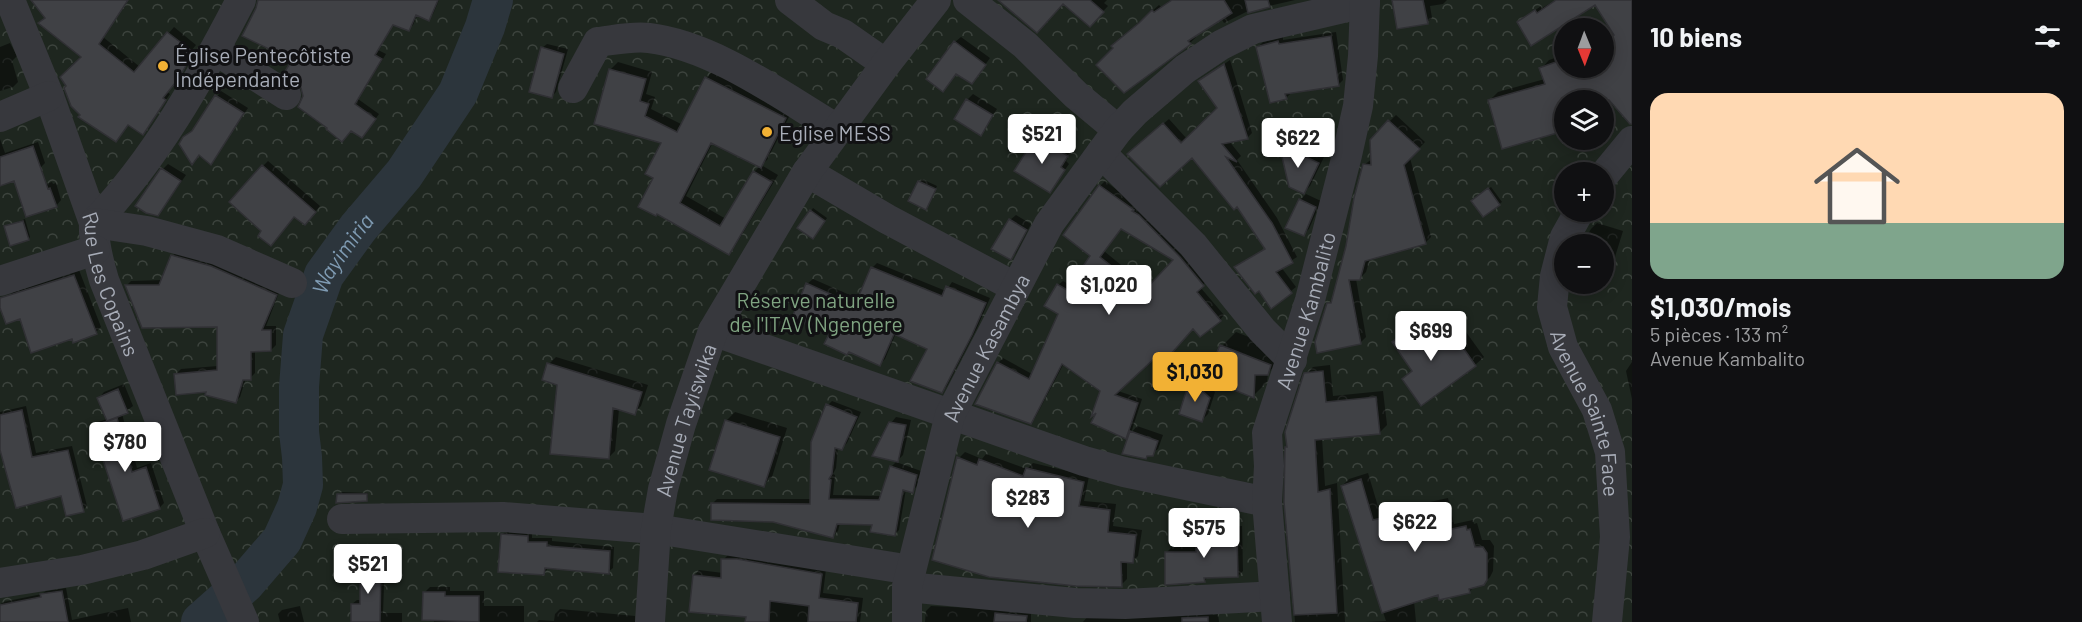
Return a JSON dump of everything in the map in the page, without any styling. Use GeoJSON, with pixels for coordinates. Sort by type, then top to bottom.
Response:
{"type":"FeatureCollection","features":[{"type":"Feature","properties":{"kind":"street","name":"Rue Les Copains"},"geometry":{"type":"LineString","coordinates":[[10,0],[50,96],[95,237],[108,291],[205,533],[242,616]]}},
{"type":"Feature","properties":{"kind":"street"},"geometry":{"type":"LineString","coordinates":[[95,237],[154,150],[215,50],[241,0]]}},
{"type":"Feature","properties":{"kind":"street"},"geometry":{"type":"LineString","coordinates":[[790,0],[824,26],[843,34],[886,64]]}},
{"type":"Feature","properties":{"kind":"street","name":"Avenue Tayiswika"},"geometry":{"type":"LineString","coordinates":[[650,622],[656,529],[663,489],[681,424],[713,331],[807,172],[936,0]]}},
{"type":"Feature","properties":{"kind":"street"},"geometry":{"type":"LineString","coordinates":[[968,0],[1025,45],[1076,95],[1109,141],[1262,330],[1292,360]]}},
{"type":"Feature","properties":{"kind":"street","name":"Avenue Kasambya"},"geometry":{"type":"LineString","coordinates":[[907,622],[909,579],[950,415],[1049,224],[1109,141],[1185,69],[1221,45],[1263,26],[1365,2]]}},
{"type":"Feature","properties":{"kind":"street","name":"Avenue Kambalito"},"geometry":{"type":"LineString","coordinates":[[1276,609],[1267,502],[1269,466],[1267,433],[1292,360],[1332,217],[1358,105],[1365,2]]}},
{"type":"Feature","properties":{"kind":"street"},"geometry":{"type":"LineString","coordinates":[[573,88],[598,42],[649,38],[686,46],[741,71],[838,130]]}},
{"type":"Feature","properties":{"kind":"street"},"geometry":{"type":"LineString","coordinates":[[215,50],[286,95]]}},
{"type":"Feature","properties":{"kind":"street"},"geometry":{"type":"LineString","coordinates":[[0,117],[50,96]]}},
{"type":"Feature","properties":{"kind":"street"},"geometry":{"type":"LineString","coordinates":[[1614,163],[1632,141]]}},
{"type":"Feature","properties":{"kind":"street"},"geometry":{"type":"LineString","coordinates":[[807,172],[887,219],[1015,286]]}},
{"type":"Feature","properties":{"kind":"street","name":"Avenue Sainte Face"},"geometry":{"type":"LineString","coordinates":[[1573,222],[1565,237],[1555,276],[1552,307],[1563,348],[1597,410],[1610,452],[1622,474],[1615,537],[1616,615]]}},
{"type":"Feature","properties":{"kind":"street"},"geometry":{"type":"LineString","coordinates":[[0,281],[95,237],[147,231],[217,250],[292,283]]}},
{"type":"Feature","properties":{"kind":"street"},"geometry":{"type":"LineString","coordinates":[[713,331],[950,415],[1114,469],[1267,502]]}},
{"type":"Feature","properties":{"kind":"street"},"geometry":{"type":"LineString","coordinates":[[342,519],[503,518],[656,529],[909,579],[1075,603],[1276,609]]}},
{"type":"Feature","properties":{"kind":"street"},"geometry":{"type":"LineString","coordinates":[[0,583],[82,570],[143,555],[205,533]]}},
{"type":"Feature","properties":{"kind":"green space","name":"Réserve naturelle de l'ITAV (Ngengere"},"geometry":{"type":"Polygon","coordinates":[[[0,0],[1632,0],[1632,622],[0,622],[0,0]]]}},
{"type":"Feature","properties":{"kind":"building"},"geometry":{"type":"Polygon","coordinates":[[[31,0],[128,0],[99,44],[134,72],[167,32],[192,51],[187,57],[189,60],[179,78],[163,98],[166,100],[143,135],[128,125],[116,142],[78,117],[80,115],[71,106],[64,88],[66,86],[60,77],[81,57],[38,23],[45,18],[31,0]]]}},
{"type":"Feature","properties":{"kind":"building"},"geometry":{"type":"Polygon","coordinates":[[[258,0],[438,0],[429,21],[416,15],[409,31],[393,25],[375,55],[382,59],[355,104],[376,119],[362,138],[351,131],[342,142],[298,107],[303,96],[301,88],[295,80],[284,73],[292,60],[242,36],[258,0]]]}},
{"type":"Feature","properties":{"kind":"building"},"geometry":{"type":"Polygon","coordinates":[[[998,0],[1090,0],[1104,12],[1090,27],[1063,4],[1037,33],[998,0]]]}},
{"type":"Feature","properties":{"kind":"building"},"geometry":{"type":"Polygon","coordinates":[[[1172,0],[1224,0],[1232,13],[1188,41],[1191,44],[1124,93],[1096,65],[1113,48],[1111,46],[1152,10],[1154,12],[1172,0]]]}},
{"type":"Feature","properties":{"kind":"building"},"geometry":{"type":"Polygon","coordinates":[[[1245,0],[1268,0],[1270,7],[1248,13],[1245,0]]]}},
{"type":"Feature","properties":{"kind":"building"},"geometry":{"type":"Polygon","coordinates":[[[1392,0],[1423,0],[1428,24],[1397,29],[1392,0]]]}},
{"type":"Feature","properties":{"kind":"building"},"geometry":{"type":"Polygon","coordinates":[[[1556,0],[1632,0],[1632,124],[1614,106],[1614,90],[1554,90],[1554,134],[1502,149],[1488,100],[1545,84],[1539,68],[1554,63],[1554,78],[1614,78],[1614,18],[1603,18],[1595,5],[1575,18],[1554,18],[1554,31],[1531,46],[1517,22],[1535,10],[1537,13],[1556,0]]]}},
{"type":"Feature","properties":{"kind":"building"},"geometry":{"type":"Polygon","coordinates":[[[1331,36],[1339,86],[1285,94],[1287,99],[1270,103],[1256,47],[1278,41],[1279,44],[1331,36]]]}},
{"type":"Feature","properties":{"kind":"building"},"geometry":{"type":"Polygon","coordinates":[[[954,41],[986,65],[972,84],[956,74],[943,92],[926,79],[954,41]]]}},
{"type":"Feature","properties":{"kind":"building"},"geometry":{"type":"Polygon","coordinates":[[[541,47],[564,54],[552,98],[529,92],[541,47]]]}},
{"type":"Feature","properties":{"kind":"building"},"geometry":{"type":"Polygon","coordinates":[[[1224,64],[1248,139],[1222,144],[1237,162],[1226,157],[1272,223],[1293,263],[1276,272],[1292,293],[1271,309],[1259,291],[1255,294],[1234,267],[1265,249],[1237,207],[1234,210],[1192,158],[1160,187],[1127,154],[1163,123],[1181,143],[1217,108],[1198,81],[1224,64]]]}},
{"type":"Feature","properties":{"kind":"building"},"geometry":{"type":"Polygon","coordinates":[[[609,69],[646,79],[640,101],[649,104],[645,116],[677,132],[705,77],[786,118],[761,168],[711,143],[680,203],[720,226],[753,171],[772,182],[729,255],[657,214],[656,216],[638,207],[653,178],[645,174],[661,143],[594,124],[609,69]]]}},
{"type":"Feature","properties":{"kind":"building"},"geometry":{"type":"Polygon","coordinates":[[[215,95],[244,113],[211,165],[199,155],[192,165],[179,144],[183,137],[192,131],[215,95]]]}},
{"type":"Feature","properties":{"kind":"building"},"geometry":{"type":"Polygon","coordinates":[[[966,99],[993,115],[981,136],[954,119],[966,99]]]}},
{"type":"Feature","properties":{"kind":"building"},"geometry":{"type":"Polygon","coordinates":[[[1388,120],[1420,149],[1404,165],[1426,244],[1365,261],[1360,280],[1349,280],[1361,344],[1317,353],[1315,342],[1327,303],[1331,303],[1346,246],[1354,198],[1363,164],[1371,165],[1370,140],[1388,120]]]}},
{"type":"Feature","properties":{"kind":"building"},"geometry":{"type":"Polygon","coordinates":[[[1036,136],[1068,156],[1061,167],[1065,170],[1050,193],[1014,171],[1036,136]]]}},
{"type":"Feature","properties":{"kind":"building"},"geometry":{"type":"Polygon","coordinates":[[[1279,144],[1319,163],[1304,194],[1289,187],[1279,144]]]}},
{"type":"Feature","properties":{"kind":"building"},"geometry":{"type":"Polygon","coordinates":[[[33,146],[57,207],[26,217],[14,181],[0,186],[0,157],[33,146]]]}},
{"type":"Feature","properties":{"kind":"building"},"geometry":{"type":"Polygon","coordinates":[[[262,165],[316,212],[305,225],[294,217],[271,246],[258,236],[261,231],[229,202],[262,165]]]}},
{"type":"Feature","properties":{"kind":"building"},"geometry":{"type":"Polygon","coordinates":[[[161,168],[181,181],[158,216],[146,213],[135,206],[161,168]]]}},
{"type":"Feature","properties":{"kind":"building"},"geometry":{"type":"Polygon","coordinates":[[[918,181],[936,189],[926,210],[908,201],[918,181]]]}},
{"type":"Feature","properties":{"kind":"building"},"geometry":{"type":"Polygon","coordinates":[[[1099,185],[1134,210],[1132,211],[1139,215],[1180,257],[1204,286],[1197,292],[1221,321],[1200,337],[1193,329],[1163,363],[1156,357],[1115,395],[1138,403],[1126,439],[1091,423],[1096,413],[1091,417],[1100,391],[1062,364],[1031,424],[975,404],[997,362],[1029,379],[1058,314],[1044,306],[1057,284],[1067,290],[1090,256],[1063,235],[1099,185]],[[1121,229],[1100,257],[1144,291],[1173,260],[1121,229]]]}},
{"type":"Feature","properties":{"kind":"building"},"geometry":{"type":"Polygon","coordinates":[[[1488,188],[1500,205],[1483,217],[1471,201],[1488,188]]]}},
{"type":"Feature","properties":{"kind":"building"},"geometry":{"type":"Polygon","coordinates":[[[1299,199],[1316,207],[1304,236],[1285,228],[1299,199]]]}},
{"type":"Feature","properties":{"kind":"building"},"geometry":{"type":"Polygon","coordinates":[[[810,210],[825,221],[813,239],[797,228],[810,210]]]}},
{"type":"Feature","properties":{"kind":"building"},"geometry":{"type":"Polygon","coordinates":[[[1009,219],[1027,230],[1011,260],[991,249],[1009,219]]]}},
{"type":"Feature","properties":{"kind":"building"},"geometry":{"type":"Polygon","coordinates":[[[23,221],[29,240],[10,246],[4,226],[23,221]]]}},
{"type":"Feature","properties":{"kind":"building"},"geometry":{"type":"Polygon","coordinates":[[[171,255],[211,266],[277,295],[262,330],[271,330],[271,351],[251,352],[251,380],[243,380],[236,403],[205,395],[206,392],[176,395],[174,374],[217,370],[217,327],[142,328],[125,285],[159,285],[171,255]]]}},
{"type":"Feature","properties":{"kind":"building"},"geometry":{"type":"Polygon","coordinates":[[[871,267],[942,296],[946,286],[986,303],[942,393],[910,381],[927,349],[894,334],[880,366],[849,352],[847,355],[824,344],[829,334],[792,318],[806,283],[855,305],[871,267]]]}},
{"type":"Feature","properties":{"kind":"building"},"geometry":{"type":"Polygon","coordinates":[[[74,275],[97,334],[73,343],[72,339],[31,353],[20,319],[6,324],[0,308],[0,298],[74,275]]]}},
{"type":"Feature","properties":{"kind":"building"},"geometry":{"type":"Polygon","coordinates":[[[1423,319],[1445,348],[1457,339],[1476,366],[1421,406],[1402,379],[1412,371],[1392,342],[1423,319]]]}},
{"type":"Feature","properties":{"kind":"building"},"geometry":{"type":"Polygon","coordinates":[[[1220,345],[1271,365],[1268,375],[1255,375],[1254,398],[1206,379],[1220,345]]]}},
{"type":"Feature","properties":{"kind":"building"},"geometry":{"type":"Polygon","coordinates":[[[547,363],[642,392],[635,415],[613,408],[609,459],[550,454],[557,385],[542,380],[547,363]]]}},
{"type":"Feature","properties":{"kind":"building"},"geometry":{"type":"Polygon","coordinates":[[[1323,371],[1326,402],[1376,397],[1380,434],[1315,440],[1318,492],[1330,489],[1337,613],[1294,615],[1284,502],[1285,447],[1287,447],[1285,432],[1304,373],[1323,371]]]}},
{"type":"Feature","properties":{"kind":"building"},"geometry":{"type":"Polygon","coordinates":[[[1190,379],[1210,398],[1202,422],[1179,414],[1190,379]]]}},
{"type":"Feature","properties":{"kind":"building"},"geometry":{"type":"Polygon","coordinates":[[[118,389],[128,413],[107,421],[97,398],[118,389]]]}},
{"type":"Feature","properties":{"kind":"building"},"geometry":{"type":"Polygon","coordinates":[[[826,404],[857,417],[842,450],[835,448],[832,474],[829,479],[831,480],[829,499],[879,500],[890,466],[917,475],[913,493],[903,490],[895,536],[870,532],[872,525],[837,524],[833,538],[773,522],[711,520],[711,503],[810,504],[811,442],[826,404]]]}},
{"type":"Feature","properties":{"kind":"building"},"geometry":{"type":"Polygon","coordinates":[[[22,410],[32,457],[68,450],[84,512],[66,516],[61,496],[16,508],[0,450],[0,415],[22,410]]]}},
{"type":"Feature","properties":{"kind":"building"},"geometry":{"type":"Polygon","coordinates":[[[117,418],[132,472],[146,467],[160,509],[123,521],[92,426],[117,418]]]}},
{"type":"Feature","properties":{"kind":"building"},"geometry":{"type":"Polygon","coordinates":[[[725,420],[780,437],[764,487],[709,470],[725,420]]]}},
{"type":"Feature","properties":{"kind":"building"},"geometry":{"type":"Polygon","coordinates":[[[889,422],[906,425],[898,462],[872,456],[889,422]]]}},
{"type":"Feature","properties":{"kind":"building"},"geometry":{"type":"Polygon","coordinates":[[[1130,431],[1158,441],[1153,456],[1147,456],[1146,459],[1122,454],[1130,431]]]}},
{"type":"Feature","properties":{"kind":"building"},"geometry":{"type":"Polygon","coordinates":[[[957,457],[977,465],[979,459],[1023,476],[1026,468],[1084,482],[1079,506],[1110,510],[1108,532],[1136,535],[1133,563],[1121,562],[1122,587],[1076,586],[989,577],[932,560],[957,457]]]}},
{"type":"Feature","properties":{"kind":"building"},"geometry":{"type":"Polygon","coordinates":[[[1361,479],[1373,520],[1441,504],[1447,530],[1466,526],[1467,530],[1470,529],[1475,547],[1483,547],[1487,553],[1487,580],[1484,585],[1469,589],[1470,593],[1439,600],[1438,595],[1382,613],[1341,486],[1361,479]]]}},
{"type":"Feature","properties":{"kind":"building"},"geometry":{"type":"Polygon","coordinates":[[[337,494],[367,494],[367,501],[336,503],[337,494]]]}},
{"type":"Feature","properties":{"kind":"building"},"geometry":{"type":"Polygon","coordinates":[[[1237,531],[1238,577],[1204,578],[1205,582],[1165,585],[1165,552],[1196,552],[1196,532],[1237,531]]]}},
{"type":"Feature","properties":{"kind":"building"},"geometry":{"type":"Polygon","coordinates":[[[501,534],[528,536],[528,542],[547,542],[547,546],[610,551],[609,574],[545,568],[544,575],[498,572],[501,534]]]}},
{"type":"Feature","properties":{"kind":"building"},"geometry":{"type":"Polygon","coordinates":[[[721,559],[737,559],[822,574],[819,598],[858,603],[856,622],[808,622],[809,606],[770,601],[769,622],[745,622],[746,617],[689,612],[693,575],[721,578],[721,559]]]}},
{"type":"Feature","properties":{"kind":"building"},"geometry":{"type":"Polygon","coordinates":[[[360,563],[381,564],[380,622],[351,622],[351,604],[360,604],[360,563]]]}},
{"type":"Feature","properties":{"kind":"building"},"geometry":{"type":"Polygon","coordinates":[[[62,591],[68,622],[0,622],[0,605],[41,597],[40,594],[62,591]]]}},
{"type":"Feature","properties":{"kind":"building"},"geometry":{"type":"Polygon","coordinates":[[[423,592],[445,592],[445,596],[479,596],[479,622],[422,620],[423,592]]]}},
{"type":"Feature","properties":{"kind":"building"},"geometry":{"type":"Polygon","coordinates":[[[995,613],[1027,616],[1026,622],[994,622],[995,613]]]}},
{"type":"Feature","properties":{"kind":"building"},"geometry":{"type":"Polygon","coordinates":[[[1208,617],[1208,622],[1182,622],[1182,618],[1208,617]]]}},
{"type":"Feature","properties":{"kind":"waterway","name":"Wayimiria"},"geometry":{"type":"LineString","coordinates":[[201,622],[245,583],[282,540],[297,507],[303,485],[299,432],[299,387],[303,335],[324,275],[358,228],[404,174],[458,93],[485,27],[493,0]]}},
{"type":"Feature","properties":{"kind":"place","name":"Église Pentecôtiste Indépendante"},"geometry":{"type":"Point","coordinates":[163,66]}},
{"type":"Feature","properties":{"kind":"place","name":"Eglise MESS"},"geometry":{"type":"Point","coordinates":[767,132]}}]}
